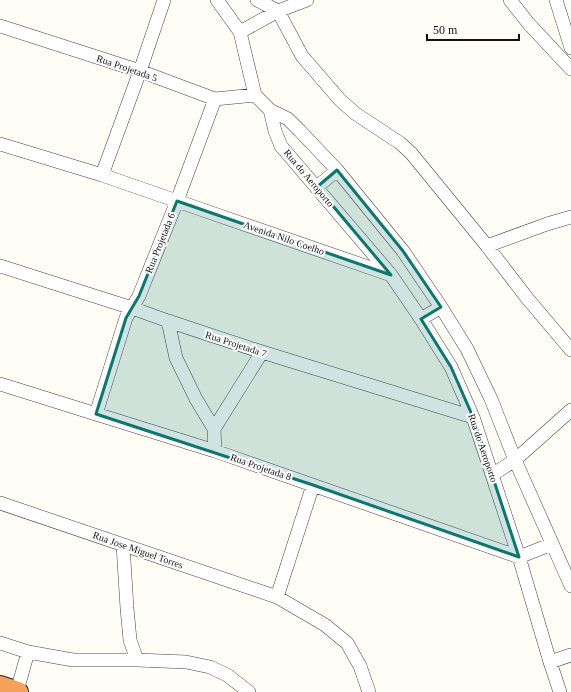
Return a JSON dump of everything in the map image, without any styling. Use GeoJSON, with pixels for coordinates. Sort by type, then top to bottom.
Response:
{"type":"FeatureCollection","features":[{"type":"Feature","properties":{"kind":"highway"},"geometry":{"type":"LineString","coordinates":[[0,686],[18,692]]}},
{"type":"Feature","properties":{"kind":"street"},"geometry":{"type":"LineString","coordinates":[[102,176],[164,0]]}},
{"type":"Feature","properties":{"kind":"street"},"geometry":{"type":"LineString","coordinates":[[217,0],[240,32],[255,95],[270,110],[288,119],[338,170],[403,251],[468,349],[571,586]]}},
{"type":"Feature","properties":{"kind":"street"},"geometry":{"type":"LineString","coordinates":[[257,0],[278,11],[302,56],[340,100],[356,114],[400,143],[411,153],[487,246],[527,298],[571,350]]}},
{"type":"Feature","properties":{"kind":"street"},"geometry":{"type":"LineString","coordinates":[[240,32],[278,11],[307,0]]}},
{"type":"Feature","properties":{"kind":"street"},"geometry":{"type":"LineString","coordinates":[[510,0],[529,24],[571,69]]}},
{"type":"Feature","properties":{"kind":"street"},"geometry":{"type":"LineString","coordinates":[[556,0],[571,48]]}},
{"type":"Feature","properties":{"kind":"street","name":"Rua Projetada 5"},"geometry":{"type":"LineString","coordinates":[[0,26],[140,71],[215,99],[255,95]]}},
{"type":"Feature","properties":{"kind":"street"},"geometry":{"type":"LineString","coordinates":[[177,201],[215,99]]}},
{"type":"Feature","properties":{"kind":"street","name":"Rua do Aeroporto"},"geometry":{"type":"LineString","coordinates":[[270,110],[275,131],[281,146],[392,275],[451,367],[473,417],[519,557],[560,692]]}},
{"type":"Feature","properties":{"kind":"street","name":"Rua Projetada 6"},"geometry":{"type":"LineString","coordinates":[[0,144],[177,201],[139,296],[126,318],[96,414]]}},
{"type":"Feature","properties":{"kind":"street"},"geometry":{"type":"LineString","coordinates":[[317,187],[338,170]]}},
{"type":"Feature","properties":{"kind":"street","name":"Avenida Nilo Coelho"},"geometry":{"type":"LineString","coordinates":[[177,201],[392,275]]}},
{"type":"Feature","properties":{"kind":"street"},"geometry":{"type":"LineString","coordinates":[[487,246],[547,224],[571,217]]}},
{"type":"Feature","properties":{"kind":"street","name":"Rua Projetada 7"},"geometry":{"type":"LineString","coordinates":[[0,266],[132,308],[262,352],[473,417]]}},
{"type":"Feature","properties":{"kind":"street"},"geometry":{"type":"LineString","coordinates":[[421,320],[441,307]]}},
{"type":"Feature","properties":{"kind":"street"},"geometry":{"type":"LineString","coordinates":[[168,321],[176,358],[196,399],[214,429],[215,451]]}},
{"type":"Feature","properties":{"kind":"street"},"geometry":{"type":"LineString","coordinates":[[214,429],[262,352]]}},
{"type":"Feature","properties":{"kind":"street","name":"Rua Projetada 8"},"geometry":{"type":"LineString","coordinates":[[0,384],[215,451],[519,557]]}},
{"type":"Feature","properties":{"kind":"street"},"geometry":{"type":"LineString","coordinates":[[492,475],[515,460],[571,410]]}},
{"type":"Feature","properties":{"kind":"street"},"geometry":{"type":"LineString","coordinates":[[277,597],[313,485]]}},
{"type":"Feature","properties":{"kind":"street","name":"Rua Jose Miguel Torres"},"geometry":{"type":"LineString","coordinates":[[0,503],[277,597],[325,625],[347,643],[360,666],[369,692]]}},
{"type":"Feature","properties":{"kind":"street"},"geometry":{"type":"LineString","coordinates":[[519,557],[552,544]]}},
{"type":"Feature","properties":{"kind":"street"},"geometry":{"type":"LineString","coordinates":[[123,545],[130,640],[137,660]]}},
{"type":"Feature","properties":{"kind":"street"},"geometry":{"type":"LineString","coordinates":[[0,643],[28,652],[73,660],[186,662],[210,667],[227,676],[249,692]]}},
{"type":"Feature","properties":{"kind":"street"},"geometry":{"type":"LineString","coordinates":[[18,692],[28,652]]}},
{"type":"Feature","properties":{"kind":"street"},"geometry":{"type":"LineString","coordinates":[[550,662],[571,655]]}},
{"type":"Feature","properties":{"kind":"highlighted area"},"geometry":{"type":"Polygon","coordinates":[[[337,170],[403,251],[441,307],[421,319],[451,367],[473,417],[519,557],[313,485],[96,414],[126,318],[139,296],[177,201],[391,275],[317,187],[337,170]]]}}]}
